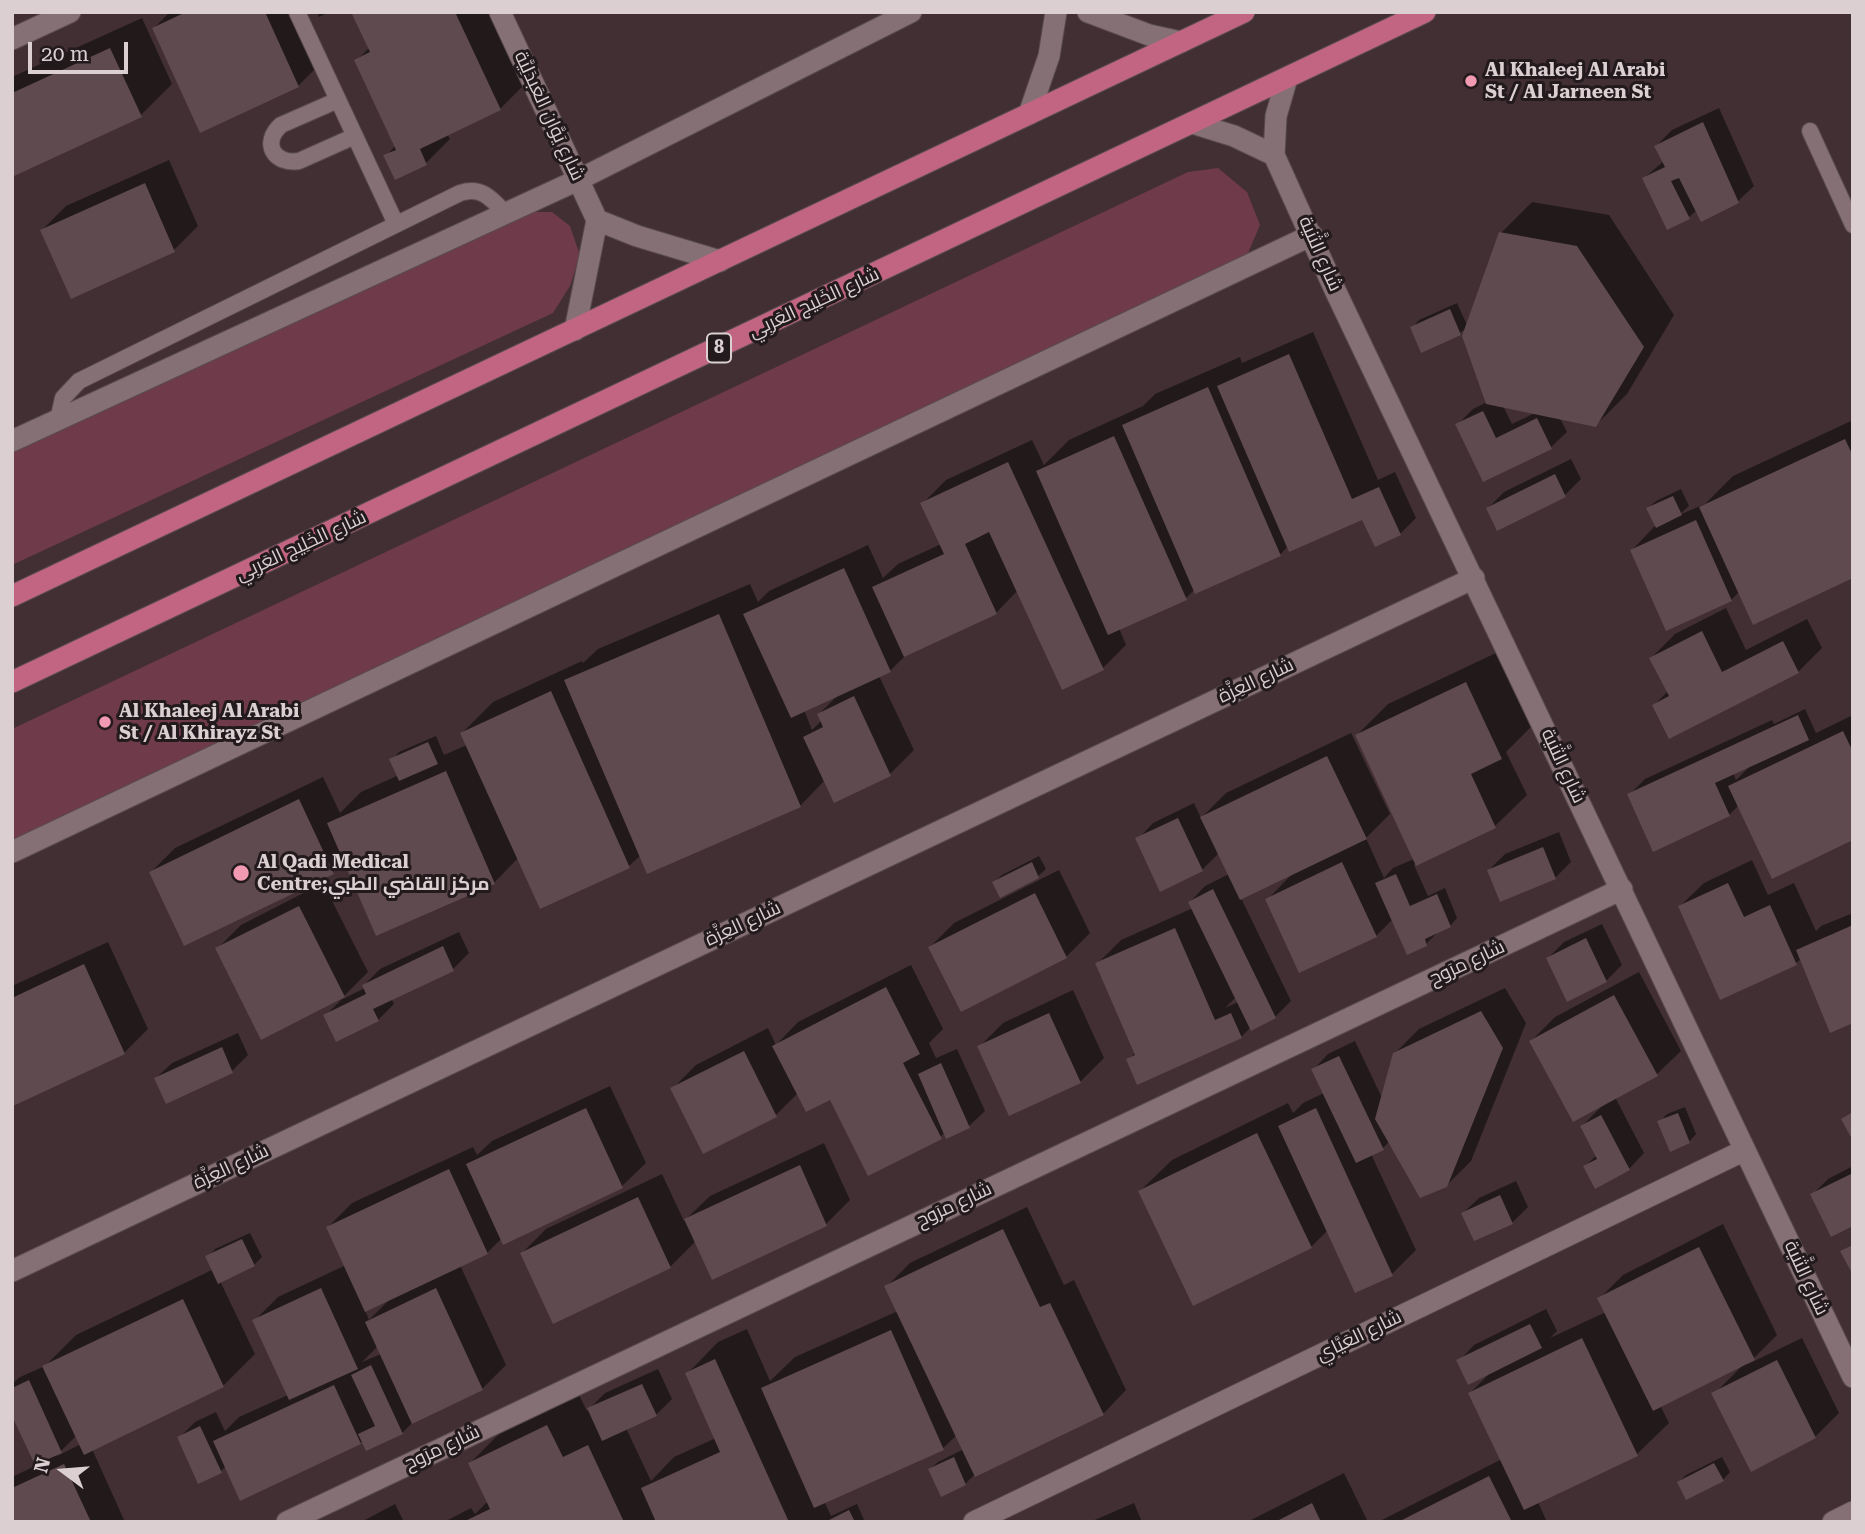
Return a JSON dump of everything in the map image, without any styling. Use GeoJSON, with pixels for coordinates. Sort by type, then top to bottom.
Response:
{"type":"FeatureCollection","features":[{"type":"Feature","properties":{"kind":"highway"},"geometry":{"type":"LineString","coordinates":[[12,596],[1244,12]]}},
{"type":"Feature","properties":{"kind":"highway","name":"شارع الخَلِيج العَربِي"},"geometry":{"type":"LineString","coordinates":[[12,682],[1425,12]]}},
{"type":"Feature","properties":{"kind":"street"},"geometry":{"type":"LineString","coordinates":[[12,39],[70,12]]}},
{"type":"Feature","properties":{"kind":"street","name":"شارع يَوَّان العَبدَلِيَّة"},"geometry":{"type":"LineString","coordinates":[[500,12],[597,220]]}},
{"type":"Feature","properties":{"kind":"street"},"geometry":{"type":"LineString","coordinates":[[12,441],[580,179],[911,12]]}},
{"type":"Feature","properties":{"kind":"street"},"geometry":{"type":"LineString","coordinates":[[1028,114],[1049,56],[1056,12]]}},
{"type":"Feature","properties":{"kind":"street"},"geometry":{"type":"LineString","coordinates":[[1088,12],[1149,35],[1181,42]]}},
{"type":"Feature","properties":{"kind":"street","name":"شارع الثَّنية"},"geometry":{"type":"LineString","coordinates":[[1287,78],[1276,116],[1274,155],[1341,302],[1853,1377]]}},
{"type":"Feature","properties":{"kind":"street"},"geometry":{"type":"LineString","coordinates":[[1192,123],[1234,136],[1274,155]]}},
{"type":"Feature","properties":{"kind":"street"},"geometry":{"type":"LineString","coordinates":[[575,330],[597,220],[637,236],[720,261]]}},
{"type":"Feature","properties":{"kind":"street"},"geometry":{"type":"LineString","coordinates":[[12,852],[1312,235]]}},
{"type":"Feature","properties":{"kind":"street","name":"شارع العِزَّة"},"geometry":{"type":"LineString","coordinates":[[12,1271],[1474,578]]}},
{"type":"Feature","properties":{"kind":"street","name":"شارع مرَوح"},"geometry":{"type":"LineString","coordinates":[[287,1522],[1622,889]]}},
{"type":"Feature","properties":{"kind":"street","name":"شارع العَيَّاي"},"geometry":{"type":"LineString","coordinates":[[974,1522],[1745,1150]]}},
{"type":"Feature","properties":{"kind":"street"},"geometry":{"type":"LineString","coordinates":[[1833,1522],[1853,1512]]}},
{"type":"Feature","properties":{"kind":"lane"},"geometry":{"type":"LineString","coordinates":[[298,12],[396,224]]}},
{"type":"Feature","properties":{"kind":"lane"},"geometry":{"type":"LineString","coordinates":[[338,100],[281,125],[271,139],[272,148],[282,161],[291,163],[355,136]]}},
{"type":"Feature","properties":{"kind":"lane"},"geometry":{"type":"LineString","coordinates":[[1810,131],[1853,225]]}},
{"type":"Feature","properties":{"kind":"lane"},"geometry":{"type":"LineString","coordinates":[[58,420],[63,397],[79,381],[396,224],[470,190],[481,191],[505,213]]}},
{"type":"Feature","properties":{"kind":"shaded area"},"geometry":{"type":"Polygon","coordinates":[[[1218,168],[1247,192],[1260,225],[1245,260],[12,849],[12,729],[1188,172],[1218,168]]]}},
{"type":"Feature","properties":{"kind":"shaded area"},"geometry":{"type":"Polygon","coordinates":[[[522,212],[552,212],[570,226],[580,255],[570,286],[553,313],[12,565],[12,451],[522,212]]]}},
{"type":"Feature","properties":{"kind":"building"},"geometry":{"type":"Polygon","coordinates":[[[186,12],[265,12],[299,87],[200,133],[152,28],[186,12]]]}},
{"type":"Feature","properties":{"kind":"building"},"geometry":{"type":"Polygon","coordinates":[[[351,12],[455,12],[501,110],[420,149],[427,165],[395,180],[383,155],[396,150],[354,60],[370,52],[351,12]]]}},
{"type":"Feature","properties":{"kind":"building"},"geometry":{"type":"Polygon","coordinates":[[[110,48],[142,117],[12,177],[12,93],[110,48]]]}},
{"type":"Feature","properties":{"kind":"building"},"geometry":{"type":"Polygon","coordinates":[[[1703,122],[1739,203],[1701,222],[1679,178],[1671,181],[1690,219],[1667,230],[1642,178],[1665,167],[1654,146],[1703,122]]]}},
{"type":"Feature","properties":{"kind":"building"},"geometry":{"type":"Polygon","coordinates":[[[145,183],[175,252],[71,299],[40,230],[145,183]]]}},
{"type":"Feature","properties":{"kind":"building"},"geometry":{"type":"Polygon","coordinates":[[[1499,232],[1577,246],[1644,347],[1596,427],[1486,404],[1462,336],[1499,232]]]}},
{"type":"Feature","properties":{"kind":"building"},"geometry":{"type":"Polygon","coordinates":[[[1450,309],[1461,335],[1421,353],[1410,327],[1450,309]]]}},
{"type":"Feature","properties":{"kind":"building"},"geometry":{"type":"Polygon","coordinates":[[[1289,354],[1352,499],[1379,487],[1401,535],[1375,547],[1362,520],[1289,552],[1217,386],[1289,354]]]}},
{"type":"Feature","properties":{"kind":"building"},"geometry":{"type":"Polygon","coordinates":[[[1208,387],[1281,556],[1195,594],[1122,425],[1208,387]]]}},
{"type":"Feature","properties":{"kind":"building"},"geometry":{"type":"Polygon","coordinates":[[[1483,411],[1496,438],[1537,418],[1552,449],[1483,482],[1455,424],[1483,411]]]}},
{"type":"Feature","properties":{"kind":"building"},"geometry":{"type":"Polygon","coordinates":[[[1114,436],[1187,600],[1108,635],[1036,471],[1114,436]]]}},
{"type":"Feature","properties":{"kind":"building"},"geometry":{"type":"Polygon","coordinates":[[[1845,439],[1853,456],[1853,578],[1753,625],[1699,507],[1845,439]]]}},
{"type":"Feature","properties":{"kind":"building"},"geometry":{"type":"Polygon","coordinates":[[[1008,462],[1104,670],[1062,690],[989,532],[965,544],[997,614],[904,657],[872,587],[944,554],[920,503],[1008,462]]]}},
{"type":"Feature","properties":{"kind":"building"},"geometry":{"type":"Polygon","coordinates":[[[1555,474],[1566,497],[1497,531],[1486,508],[1555,474]]]}},
{"type":"Feature","properties":{"kind":"building"},"geometry":{"type":"Polygon","coordinates":[[[1673,496],[1682,515],[1656,528],[1646,508],[1673,496]]]}},
{"type":"Feature","properties":{"kind":"building"},"geometry":{"type":"Polygon","coordinates":[[[1696,520],[1732,601],[1666,631],[1630,550],[1696,520]]]}},
{"type":"Feature","properties":{"kind":"building"},"geometry":{"type":"Polygon","coordinates":[[[844,568],[891,672],[791,718],[743,614],[844,568]]]}},
{"type":"Feature","properties":{"kind":"building"},"geometry":{"type":"Polygon","coordinates":[[[719,614],[801,807],[647,874],[564,680],[719,614]]]}},
{"type":"Feature","properties":{"kind":"building"},"geometry":{"type":"Polygon","coordinates":[[[1702,631],[1722,672],[1783,641],[1799,673],[1669,739],[1652,705],[1669,696],[1649,658],[1702,631]]]}},
{"type":"Feature","properties":{"kind":"building"},"geometry":{"type":"Polygon","coordinates":[[[1466,682],[1502,759],[1471,774],[1496,828],[1416,866],[1355,735],[1466,682]]]}},
{"type":"Feature","properties":{"kind":"building"},"geometry":{"type":"Polygon","coordinates":[[[551,691],[630,868],[540,909],[460,733],[551,691]]]}},
{"type":"Feature","properties":{"kind":"building"},"geometry":{"type":"Polygon","coordinates":[[[854,696],[891,776],[834,803],[803,737],[823,727],[817,714],[854,696]]]}},
{"type":"Feature","properties":{"kind":"building"},"geometry":{"type":"Polygon","coordinates":[[[1798,715],[1809,740],[1715,783],[1730,816],[1653,852],[1627,794],[1798,715]]]}},
{"type":"Feature","properties":{"kind":"building"},"geometry":{"type":"Polygon","coordinates":[[[1843,731],[1853,752],[1853,840],[1772,879],[1728,786],[1843,731]]]}},
{"type":"Feature","properties":{"kind":"building"},"geometry":{"type":"Polygon","coordinates":[[[428,742],[438,764],[399,781],[389,759],[428,742]]]}},
{"type":"Feature","properties":{"kind":"building"},"geometry":{"type":"Polygon","coordinates":[[[1327,756],[1367,839],[1240,900],[1200,817],[1327,756]]]}},
{"type":"Feature","properties":{"kind":"building"},"geometry":{"type":"Polygon","coordinates":[[[446,771],[495,884],[376,936],[327,823],[446,771]]]}},
{"type":"Feature","properties":{"kind":"building","name":"Al Qadi Medical Centre;مركز القاضي الطبي"},"geometry":{"type":"Polygon","coordinates":[[[299,799],[334,874],[184,946],[149,872],[299,799]]]}},
{"type":"Feature","properties":{"kind":"building"},"geometry":{"type":"Polygon","coordinates":[[[1178,818],[1203,871],[1160,892],[1135,838],[1178,818]]]}},
{"type":"Feature","properties":{"kind":"building"},"geometry":{"type":"Polygon","coordinates":[[[1543,847],[1556,879],[1500,902],[1487,870],[1543,847]]]}},
{"type":"Feature","properties":{"kind":"building"},"geometry":{"type":"Polygon","coordinates":[[[1032,862],[1039,878],[1000,898],[992,882],[1032,862]]]}},
{"type":"Feature","properties":{"kind":"building"},"geometry":{"type":"Polygon","coordinates":[[[1342,862],[1377,937],[1299,973],[1265,899],[1342,862]]]}},
{"type":"Feature","properties":{"kind":"building"},"geometry":{"type":"Polygon","coordinates":[[[1396,874],[1410,906],[1437,894],[1451,927],[1425,939],[1427,946],[1407,955],[1375,883],[1396,874]]]}},
{"type":"Feature","properties":{"kind":"building"},"geometry":{"type":"Polygon","coordinates":[[[1728,883],[1744,917],[1770,905],[1797,965],[1720,1000],[1678,906],[1728,883]]]}},
{"type":"Feature","properties":{"kind":"building"},"geometry":{"type":"Polygon","coordinates":[[[1213,889],[1276,1018],[1251,1031],[1188,902],[1213,889]]]}},
{"type":"Feature","properties":{"kind":"building"},"geometry":{"type":"Polygon","coordinates":[[[1035,893],[1067,958],[961,1012],[928,947],[1035,893]]]}},
{"type":"Feature","properties":{"kind":"building"},"geometry":{"type":"Polygon","coordinates":[[[299,906],[345,997],[261,1040],[215,948],[299,906]]]}},
{"type":"Feature","properties":{"kind":"building"},"geometry":{"type":"Polygon","coordinates":[[[1853,925],[1853,1023],[1830,1033],[1796,950],[1853,925]]]}},
{"type":"Feature","properties":{"kind":"building"},"geometry":{"type":"Polygon","coordinates":[[[1175,928],[1215,1020],[1231,1013],[1242,1038],[1137,1085],[1126,1059],[1135,1055],[1095,963],[1175,928]]]}},
{"type":"Feature","properties":{"kind":"building"},"geometry":{"type":"Polygon","coordinates":[[[1586,938],[1607,982],[1567,1002],[1546,958],[1586,938]]]}},
{"type":"Feature","properties":{"kind":"building"},"geometry":{"type":"Polygon","coordinates":[[[443,946],[454,971],[373,1009],[379,1021],[336,1042],[323,1015],[366,994],[362,985],[443,946]]]}},
{"type":"Feature","properties":{"kind":"building"},"geometry":{"type":"Polygon","coordinates":[[[84,964],[125,1054],[13,1106],[12,998],[84,964]]]}},
{"type":"Feature","properties":{"kind":"building"},"geometry":{"type":"Polygon","coordinates":[[[886,987],[920,1054],[903,1063],[942,1139],[868,1176],[830,1100],[806,1112],[772,1046],[886,987]]]}},
{"type":"Feature","properties":{"kind":"building"},"geometry":{"type":"Polygon","coordinates":[[[1614,995],[1658,1076],[1573,1122],[1529,1041],[1614,995]]]}},
{"type":"Feature","properties":{"kind":"building"},"geometry":{"type":"Polygon","coordinates":[[[1481,1011],[1503,1048],[1447,1187],[1420,1198],[1375,1119],[1393,1053],[1481,1011]]]}},
{"type":"Feature","properties":{"kind":"building"},"geometry":{"type":"Polygon","coordinates":[[[1049,1013],[1081,1083],[1009,1116],[977,1046],[1049,1013]]]}},
{"type":"Feature","properties":{"kind":"building"},"geometry":{"type":"Polygon","coordinates":[[[222,1047],[233,1073],[166,1104],[154,1078],[222,1047]]]}},
{"type":"Feature","properties":{"kind":"building"},"geometry":{"type":"Polygon","coordinates":[[[744,1051],[777,1117],[703,1154],[670,1088],[744,1051]]]}},
{"type":"Feature","properties":{"kind":"building"},"geometry":{"type":"Polygon","coordinates":[[[1339,1056],[1384,1150],[1356,1163],[1311,1069],[1339,1056]]]}},
{"type":"Feature","properties":{"kind":"building"},"geometry":{"type":"Polygon","coordinates":[[[941,1063],[970,1128],[946,1139],[918,1074],[941,1063]]]}},
{"type":"Feature","properties":{"kind":"building"},"geometry":{"type":"Polygon","coordinates":[[[586,1108],[623,1188],[503,1245],[466,1164],[586,1108]]]}},
{"type":"Feature","properties":{"kind":"building"},"geometry":{"type":"Polygon","coordinates":[[[1316,1108],[1393,1276],[1355,1293],[1278,1126],[1316,1108]]]}},
{"type":"Feature","properties":{"kind":"building"},"geometry":{"type":"Polygon","coordinates":[[[1853,1112],[1853,1141],[1841,1119],[1853,1112]]]}},
{"type":"Feature","properties":{"kind":"building"},"geometry":{"type":"Polygon","coordinates":[[[1678,1113],[1690,1143],[1670,1152],[1657,1121],[1678,1113]]]}},
{"type":"Feature","properties":{"kind":"building"},"geometry":{"type":"Polygon","coordinates":[[[1601,1115],[1630,1170],[1595,1189],[1583,1166],[1597,1159],[1580,1126],[1601,1115]]]}},
{"type":"Feature","properties":{"kind":"building"},"geometry":{"type":"Polygon","coordinates":[[[1257,1133],[1312,1248],[1193,1306],[1138,1191],[1257,1133]]]}},
{"type":"Feature","properties":{"kind":"building"},"geometry":{"type":"Polygon","coordinates":[[[800,1165],[827,1226],[712,1280],[684,1219],[800,1165]]]}},
{"type":"Feature","properties":{"kind":"building"},"geometry":{"type":"Polygon","coordinates":[[[449,1169],[488,1254],[365,1312],[326,1227],[449,1169]]]}},
{"type":"Feature","properties":{"kind":"building"},"geometry":{"type":"Polygon","coordinates":[[[1853,1173],[1853,1226],[1831,1237],[1810,1194],[1853,1173]]]}},
{"type":"Feature","properties":{"kind":"building"},"geometry":{"type":"Polygon","coordinates":[[[1500,1195],[1513,1224],[1474,1241],[1461,1213],[1500,1195]]]}},
{"type":"Feature","properties":{"kind":"building"},"geometry":{"type":"Polygon","coordinates":[[[638,1197],[671,1268],[553,1324],[520,1253],[638,1197]]]}},
{"type":"Feature","properties":{"kind":"building"},"geometry":{"type":"Polygon","coordinates":[[[1003,1229],[1040,1307],[1050,1303],[1104,1415],[975,1477],[884,1286],[1003,1229]]]}},
{"type":"Feature","properties":{"kind":"building"},"geometry":{"type":"Polygon","coordinates":[[[242,1239],[255,1266],[218,1284],[205,1256],[242,1239]]]}},
{"type":"Feature","properties":{"kind":"building"},"geometry":{"type":"Polygon","coordinates":[[[1853,1245],[1853,1275],[1840,1251],[1853,1245]]]}},
{"type":"Feature","properties":{"kind":"building"},"geometry":{"type":"Polygon","coordinates":[[[1699,1247],[1755,1360],[1653,1411],[1597,1298],[1699,1247]]]}},
{"type":"Feature","properties":{"kind":"building"},"geometry":{"type":"Polygon","coordinates":[[[321,1288],[358,1369],[289,1400],[252,1320],[321,1288]]]}},
{"type":"Feature","properties":{"kind":"building"},"geometry":{"type":"Polygon","coordinates":[[[436,1288],[483,1390],[412,1424],[365,1322],[436,1288]]]}},
{"type":"Feature","properties":{"kind":"building"},"geometry":{"type":"Polygon","coordinates":[[[183,1299],[224,1387],[84,1455],[42,1366],[183,1299]]]}},
{"type":"Feature","properties":{"kind":"building"},"geometry":{"type":"Polygon","coordinates":[[[1530,1324],[1542,1348],[1468,1385],[1456,1360],[1530,1324]]]}},
{"type":"Feature","properties":{"kind":"building"},"geometry":{"type":"Polygon","coordinates":[[[891,1330],[944,1450],[814,1508],[761,1388],[891,1330]]]}},
{"type":"Feature","properties":{"kind":"building"},"geometry":{"type":"Polygon","coordinates":[[[1582,1338],[1638,1456],[1524,1510],[1468,1393],[1582,1338]]]}},
{"type":"Feature","properties":{"kind":"building"},"geometry":{"type":"Polygon","coordinates":[[[715,1359],[789,1522],[656,1522],[641,1488],[720,1452],[685,1373],[715,1359]]]}},
{"type":"Feature","properties":{"kind":"building"},"geometry":{"type":"Polygon","coordinates":[[[1777,1360],[1816,1438],[1751,1472],[1711,1393],[1777,1360]]]}},
{"type":"Feature","properties":{"kind":"building"},"geometry":{"type":"Polygon","coordinates":[[[371,1365],[403,1434],[366,1451],[358,1434],[375,1426],[351,1375],[371,1365]]]}},
{"type":"Feature","properties":{"kind":"building"},"geometry":{"type":"Polygon","coordinates":[[[29,1380],[62,1453],[35,1465],[12,1416],[12,1388],[29,1380]]]}},
{"type":"Feature","properties":{"kind":"building"},"geometry":{"type":"Polygon","coordinates":[[[642,1384],[657,1416],[602,1441],[587,1408],[642,1384]]]}},
{"type":"Feature","properties":{"kind":"building"},"geometry":{"type":"Polygon","coordinates":[[[334,1385],[361,1444],[240,1501],[213,1441],[334,1385]]]}},
{"type":"Feature","properties":{"kind":"building"},"geometry":{"type":"Polygon","coordinates":[[[547,1425],[563,1457],[588,1445],[624,1522],[463,1522],[490,1509],[468,1463],[547,1425]]]}},
{"type":"Feature","properties":{"kind":"building"},"geometry":{"type":"Polygon","coordinates":[[[200,1426],[222,1473],[198,1484],[177,1437],[200,1426]]]}},
{"type":"Feature","properties":{"kind":"building"},"geometry":{"type":"Polygon","coordinates":[[[954,1457],[966,1485],[941,1497],[928,1469],[954,1457]]]}},
{"type":"Feature","properties":{"kind":"building"},"geometry":{"type":"Polygon","coordinates":[[[1714,1463],[1724,1481],[1686,1500],[1677,1482],[1714,1463]]]}},
{"type":"Feature","properties":{"kind":"building"},"geometry":{"type":"Polygon","coordinates":[[[64,1464],[91,1522],[12,1522],[12,1488],[64,1464]]]}},
{"type":"Feature","properties":{"kind":"building"},"geometry":{"type":"Polygon","coordinates":[[[1489,1476],[1512,1522],[1398,1522],[1489,1476]]]}},
{"type":"Feature","properties":{"kind":"building"},"geometry":{"type":"Polygon","coordinates":[[[1312,1503],[1321,1522],[1275,1522],[1312,1503]]]}},
{"type":"Feature","properties":{"kind":"building"},"geometry":{"type":"Polygon","coordinates":[[[849,1510],[855,1522],[825,1522],[849,1510]]]}},
{"type":"Feature","properties":{"kind":"place","name":"Al Khaleej Al Arabi St / Al Jarneen St"},"geometry":{"type":"Point","coordinates":[1471,81]}},
{"type":"Feature","properties":{"kind":"place","name":"Al Khaleej Al Arabi St / Al Khirayz St"},"geometry":{"type":"Point","coordinates":[105,722]}},
{"type":"Feature","properties":{"kind":"place","name":"Al Qadi Medical Centre;مركز القاضي الطبي"},"geometry":{"type":"Point","coordinates":[241,873]}}]}
